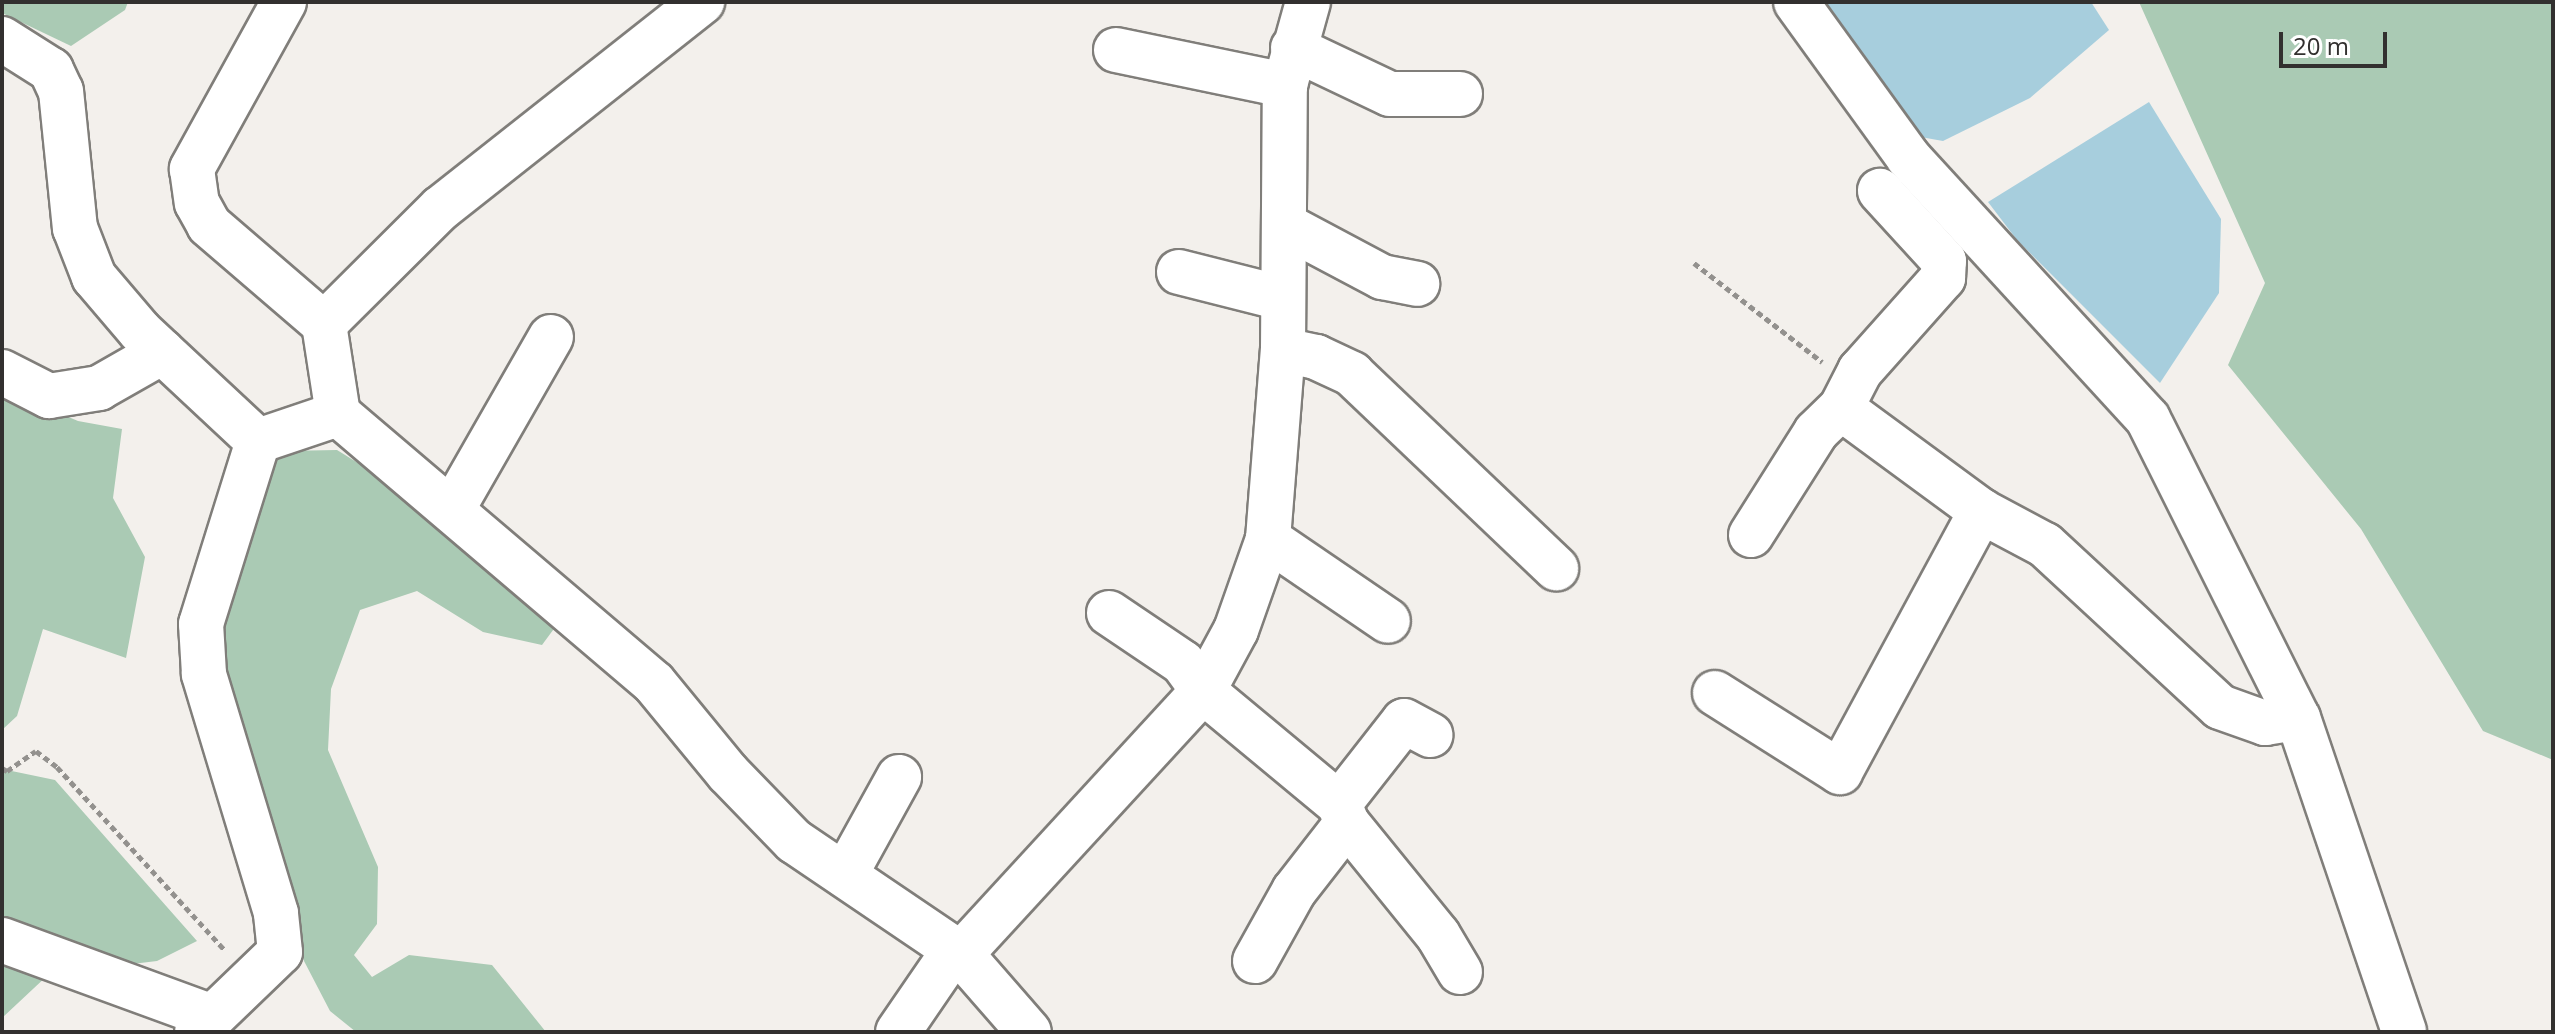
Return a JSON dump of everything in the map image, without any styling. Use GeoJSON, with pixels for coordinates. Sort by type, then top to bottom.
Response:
{"type":"FeatureCollection","features":[{"type":"Feature","properties":{"kind":"street"},"geometry":{"type":"LineString","coordinates":[[284,2],[192,169],[197,203],[209,225],[324,324],[338,414],[453,508],[654,683],[728,773],[794,841],[961,954],[1029,1032]]}},
{"type":"Feature","properties":{"kind":"street"},"geometry":{"type":"LineString","coordinates":[[324,324],[441,208],[702,2]]}},
{"type":"Feature","properties":{"kind":"street"},"geometry":{"type":"LineString","coordinates":[[1796,2],[1908,157],[2148,419],[2298,718],[2396,1028]]}},
{"type":"Feature","properties":{"kind":"street"},"geometry":{"type":"LineString","coordinates":[[898,1032],[946,962],[961,954],[1203,691],[1236,630],[1268,539],[1283,350],[1282,298],[1293,31]]}},
{"type":"Feature","properties":{"kind":"street"},"geometry":{"type":"LineString","coordinates":[[1116,50],[1293,31],[1390,94],[1460,94]]}},
{"type":"Feature","properties":{"kind":"street"},"geometry":{"type":"LineString","coordinates":[[2,39],[51,70],[61,91],[75,228],[94,277],[162,352],[258,441]]}},
{"type":"Feature","properties":{"kind":"street"},"geometry":{"type":"LineString","coordinates":[[1751,535],[1816,432],[1840,385],[1943,278],[1944,261],[1880,191]]}},
{"type":"Feature","properties":{"kind":"street"},"geometry":{"type":"LineString","coordinates":[[1286,226],[1382,277],[1417,284]]}},
{"type":"Feature","properties":{"kind":"street"},"geometry":{"type":"LineString","coordinates":[[1179,272],[1282,298]]}},
{"type":"Feature","properties":{"kind":"street"},"geometry":{"type":"LineString","coordinates":[[453,508],[551,337]]}},
{"type":"Feature","properties":{"kind":"street"},"geometry":{"type":"LineString","coordinates":[[1283,350],[1316,357],[1352,374],[1556,568]]}},
{"type":"Feature","properties":{"kind":"street"},"geometry":{"type":"LineString","coordinates":[[2,372],[49,396],[99,388],[162,352]]}},
{"type":"Feature","properties":{"kind":"street"},"geometry":{"type":"LineString","coordinates":[[1840,385],[1981,511],[2045,545],[2220,707],[2265,723],[2298,718]]}},
{"type":"Feature","properties":{"kind":"street"},"geometry":{"type":"LineString","coordinates":[[258,441],[338,414]]}},
{"type":"Feature","properties":{"kind":"street"},"geometry":{"type":"LineString","coordinates":[[2,940],[204,1024],[254,982],[280,952],[276,913],[204,674],[201,624],[258,441]]}},
{"type":"Feature","properties":{"kind":"street"},"geometry":{"type":"LineString","coordinates":[[1715,693],[1840,772],[1981,511]]}},
{"type":"Feature","properties":{"kind":"street"},"geometry":{"type":"LineString","coordinates":[[1268,539],[1363,617]]}},
{"type":"Feature","properties":{"kind":"street"},"geometry":{"type":"LineString","coordinates":[[1109,613],[1183,663],[1203,691],[1343,814],[1451,929],[1460,972]]}},
{"type":"Feature","properties":{"kind":"street"},"geometry":{"type":"LineString","coordinates":[[1255,961],[1294,891],[1404,721],[1430,735]]}},
{"type":"Feature","properties":{"kind":"street"},"geometry":{"type":"LineString","coordinates":[[845,875],[899,777]]}},
{"type":"Feature","properties":{"kind":"path"},"geometry":{"type":"LineString","coordinates":[[1694,263],[1840,385]]}},
{"type":"Feature","properties":{"kind":"path"},"geometry":{"type":"LineString","coordinates":[[2,768],[7,771],[36,751],[57,767],[254,982]]}},
{"type":"Feature","properties":{"kind":"green space"},"geometry":{"type":"Polygon","coordinates":[[[2,2],[128,2],[125,10],[71,46],[2,13],[2,2]]]}},
{"type":"Feature","properties":{"kind":"green space"},"geometry":{"type":"Polygon","coordinates":[[[2139,2],[2553,2],[2553,760],[2483,731],[2361,529],[2228,365],[2265,283],[2139,2]]]}},
{"type":"Feature","properties":{"kind":"green space"},"geometry":{"type":"Polygon","coordinates":[[[2,389],[78,421],[122,429],[113,498],[145,557],[126,658],[43,629],[17,716],[2,730],[2,389]]]}},
{"type":"Feature","properties":{"kind":"green space"},"geometry":{"type":"Polygon","coordinates":[[[337,450],[392,484],[556,626],[542,645],[483,632],[417,591],[360,610],[331,689],[328,750],[378,867],[377,924],[354,955],[372,977],[409,955],[492,965],[546,1032],[356,1032],[330,1011],[304,961],[265,798],[217,638],[260,485],[282,451],[337,450]]]}},
{"type":"Feature","properties":{"kind":"green space"},"geometry":{"type":"Polygon","coordinates":[[[2,769],[55,780],[197,941],[157,961],[49,974],[2,1018],[2,769]]]}},
{"type":"Feature","properties":{"kind":"water"},"geometry":{"type":"Polygon","coordinates":[[[1809,2],[2091,2],[2109,30],[2030,98],[1943,141],[1915,136],[1809,2]]]}},
{"type":"Feature","properties":{"kind":"water"},"geometry":{"type":"Polygon","coordinates":[[[2149,102],[2221,219],[2219,293],[2160,383],[2017,240],[1988,202],[2149,102]]]}}]}
